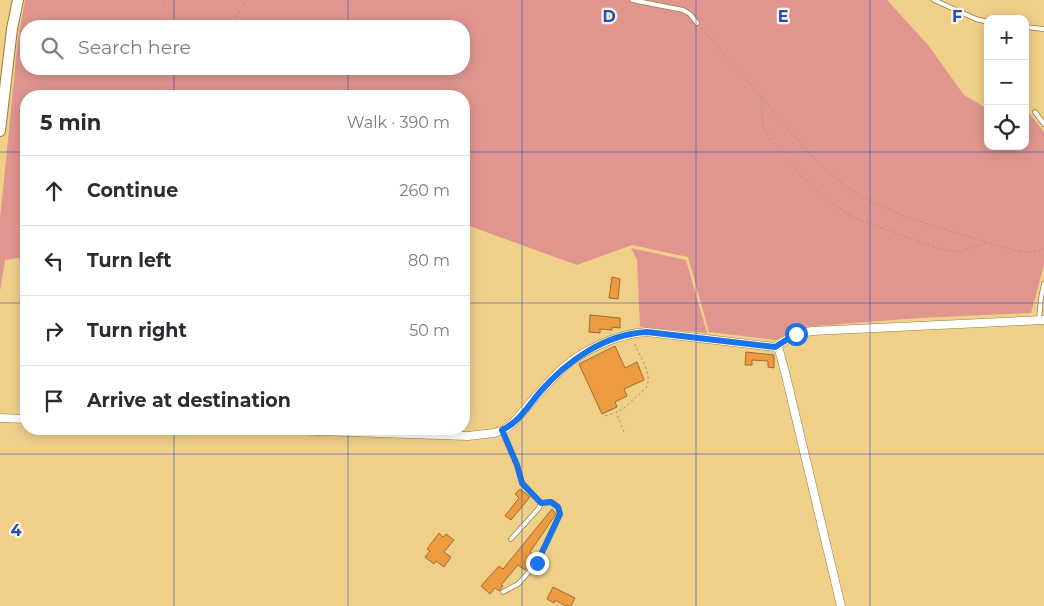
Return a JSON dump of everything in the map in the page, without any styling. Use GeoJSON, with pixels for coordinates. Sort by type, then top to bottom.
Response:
{"type":"FeatureCollection","features":[{"type":"Feature","properties":{"kind":"street"},"geometry":{"type":"LineString","coordinates":[[0,131],[12,28],[18,0]]}},
{"type":"Feature","properties":{"kind":"street"},"geometry":{"type":"LineString","coordinates":[[438,435],[468,436],[494,433],[502,430],[513,423],[564,367],[606,342],[631,334],[647,332],[775,347],[796,334],[812,331],[1042,320]]}},
{"type":"Feature","properties":{"kind":"street"},"geometry":{"type":"LineString","coordinates":[[775,347],[780,353],[785,372],[841,606]]}},
{"type":"Feature","properties":{"kind":"street"},"geometry":{"type":"LineString","coordinates":[[0,418],[20,419]]}},
{"type":"Feature","properties":{"kind":"lane"},"geometry":{"type":"LineString","coordinates":[[632,0],[683,10],[698,22]]}},
{"type":"Feature","properties":{"kind":"lane"},"geometry":{"type":"LineString","coordinates":[[934,0],[984,21]]}},
{"type":"Feature","properties":{"kind":"lane"},"geometry":{"type":"LineString","coordinates":[[1029,27],[1044,29]]}},
{"type":"Feature","properties":{"kind":"lane"},"geometry":{"type":"LineString","coordinates":[[1035,112],[1044,124]]}},
{"type":"Feature","properties":{"kind":"lane"},"geometry":{"type":"LineString","coordinates":[[1042,320],[1040,298],[1044,284]]}},
{"type":"Feature","properties":{"kind":"lane"},"geometry":{"type":"LineString","coordinates":[[502,430],[517,465],[522,483],[541,503]]}},
{"type":"Feature","properties":{"kind":"lane"},"geometry":{"type":"LineString","coordinates":[[503,592],[518,584],[537,563],[544,546],[554,530],[560,514],[558,507],[551,502],[541,503]]}},
{"type":"Feature","properties":{"kind":"lane"},"geometry":{"type":"LineString","coordinates":[[511,539],[539,508],[541,503]]}},
{"type":"Feature","properties":{"kind":"path"},"geometry":{"type":"LineString","coordinates":[[164,0],[165,7],[169,12],[182,20]]}},
{"type":"Feature","properties":{"kind":"path"},"geometry":{"type":"LineString","coordinates":[[234,20],[246,0]]}},
{"type":"Feature","properties":{"kind":"path"},"geometry":{"type":"LineString","coordinates":[[698,22],[761,97],[814,156],[841,182],[880,206],[906,217],[1020,252],[1044,249]]}},
{"type":"Feature","properties":{"kind":"path"},"geometry":{"type":"LineString","coordinates":[[761,97],[763,128],[771,141],[811,186],[829,202],[848,214],[891,232],[951,252],[961,252],[984,243],[991,243]]}},
{"type":"Feature","properties":{"kind":"path"},"geometry":{"type":"LineString","coordinates":[[604,416],[623,409],[649,383],[648,372],[636,350],[631,334]]}},
{"type":"Feature","properties":{"kind":"path"},"geometry":{"type":"LineString","coordinates":[[616,412],[624,432]]}},
{"type":"Feature","properties":{"kind":"shaded area"},"geometry":{"type":"Polygon","coordinates":[[[25,0],[887,0],[928,45],[964,95],[984,107],[984,150],[1029,150],[1029,113],[1044,132],[1044,265],[1031,313],[919,318],[802,327],[776,340],[709,332],[688,257],[632,245],[577,265],[470,226],[470,90],[20,90],[20,258],[5,260],[0,291],[0,219],[20,29],[20,75],[470,75],[470,20],[22,20],[25,0]]]}},
{"type":"Feature","properties":{"kind":"shaded area"},"geometry":{"type":"Polygon","coordinates":[[[631,248],[686,260],[707,333],[640,327],[637,260],[631,248]]]}},
{"type":"Feature","properties":{"kind":"building"},"geometry":{"type":"Polygon","coordinates":[[[612,277],[620,279],[618,299],[609,298],[612,277]]]}},
{"type":"Feature","properties":{"kind":"building"},"geometry":{"type":"Polygon","coordinates":[[[590,315],[620,318],[620,328],[612,327],[612,330],[600,329],[600,333],[589,332],[590,315]]]}},
{"type":"Feature","properties":{"kind":"building"},"geometry":{"type":"Polygon","coordinates":[[[615,346],[625,368],[637,362],[644,380],[624,389],[627,396],[615,402],[617,407],[602,414],[579,364],[615,346]]]}},
{"type":"Feature","properties":{"kind":"building"},"geometry":{"type":"Polygon","coordinates":[[[746,352],[774,355],[774,368],[768,367],[768,361],[752,360],[752,365],[745,365],[746,352]]]}},
{"type":"Feature","properties":{"kind":"building"},"geometry":{"type":"Polygon","coordinates":[[[520,489],[530,497],[511,520],[505,516],[519,498],[515,494],[520,489]]]}},
{"type":"Feature","properties":{"kind":"building"},"geometry":{"type":"Polygon","coordinates":[[[552,509],[556,514],[530,552],[536,556],[525,570],[518,565],[501,585],[503,586],[499,591],[495,588],[490,594],[481,586],[499,566],[503,569],[552,509]]]}},
{"type":"Feature","properties":{"kind":"building"},"geometry":{"type":"Polygon","coordinates":[[[439,533],[443,537],[446,534],[454,540],[444,552],[451,557],[444,567],[436,561],[434,564],[425,557],[430,551],[427,549],[439,533]]]}},
{"type":"Feature","properties":{"kind":"building"},"geometry":{"type":"Polygon","coordinates":[[[553,587],[575,598],[571,606],[566,606],[555,600],[554,603],[547,599],[553,587]]]}},
{"type":"Feature","properties":{"kind":"route"},"geometry":{"type":"LineString","coordinates":[[537,563],[560,514],[558,507],[551,502],[541,503],[522,483],[517,465],[502,430],[513,423],[564,367],[606,342],[636,332],[775,347],[796,334]]}}]}
